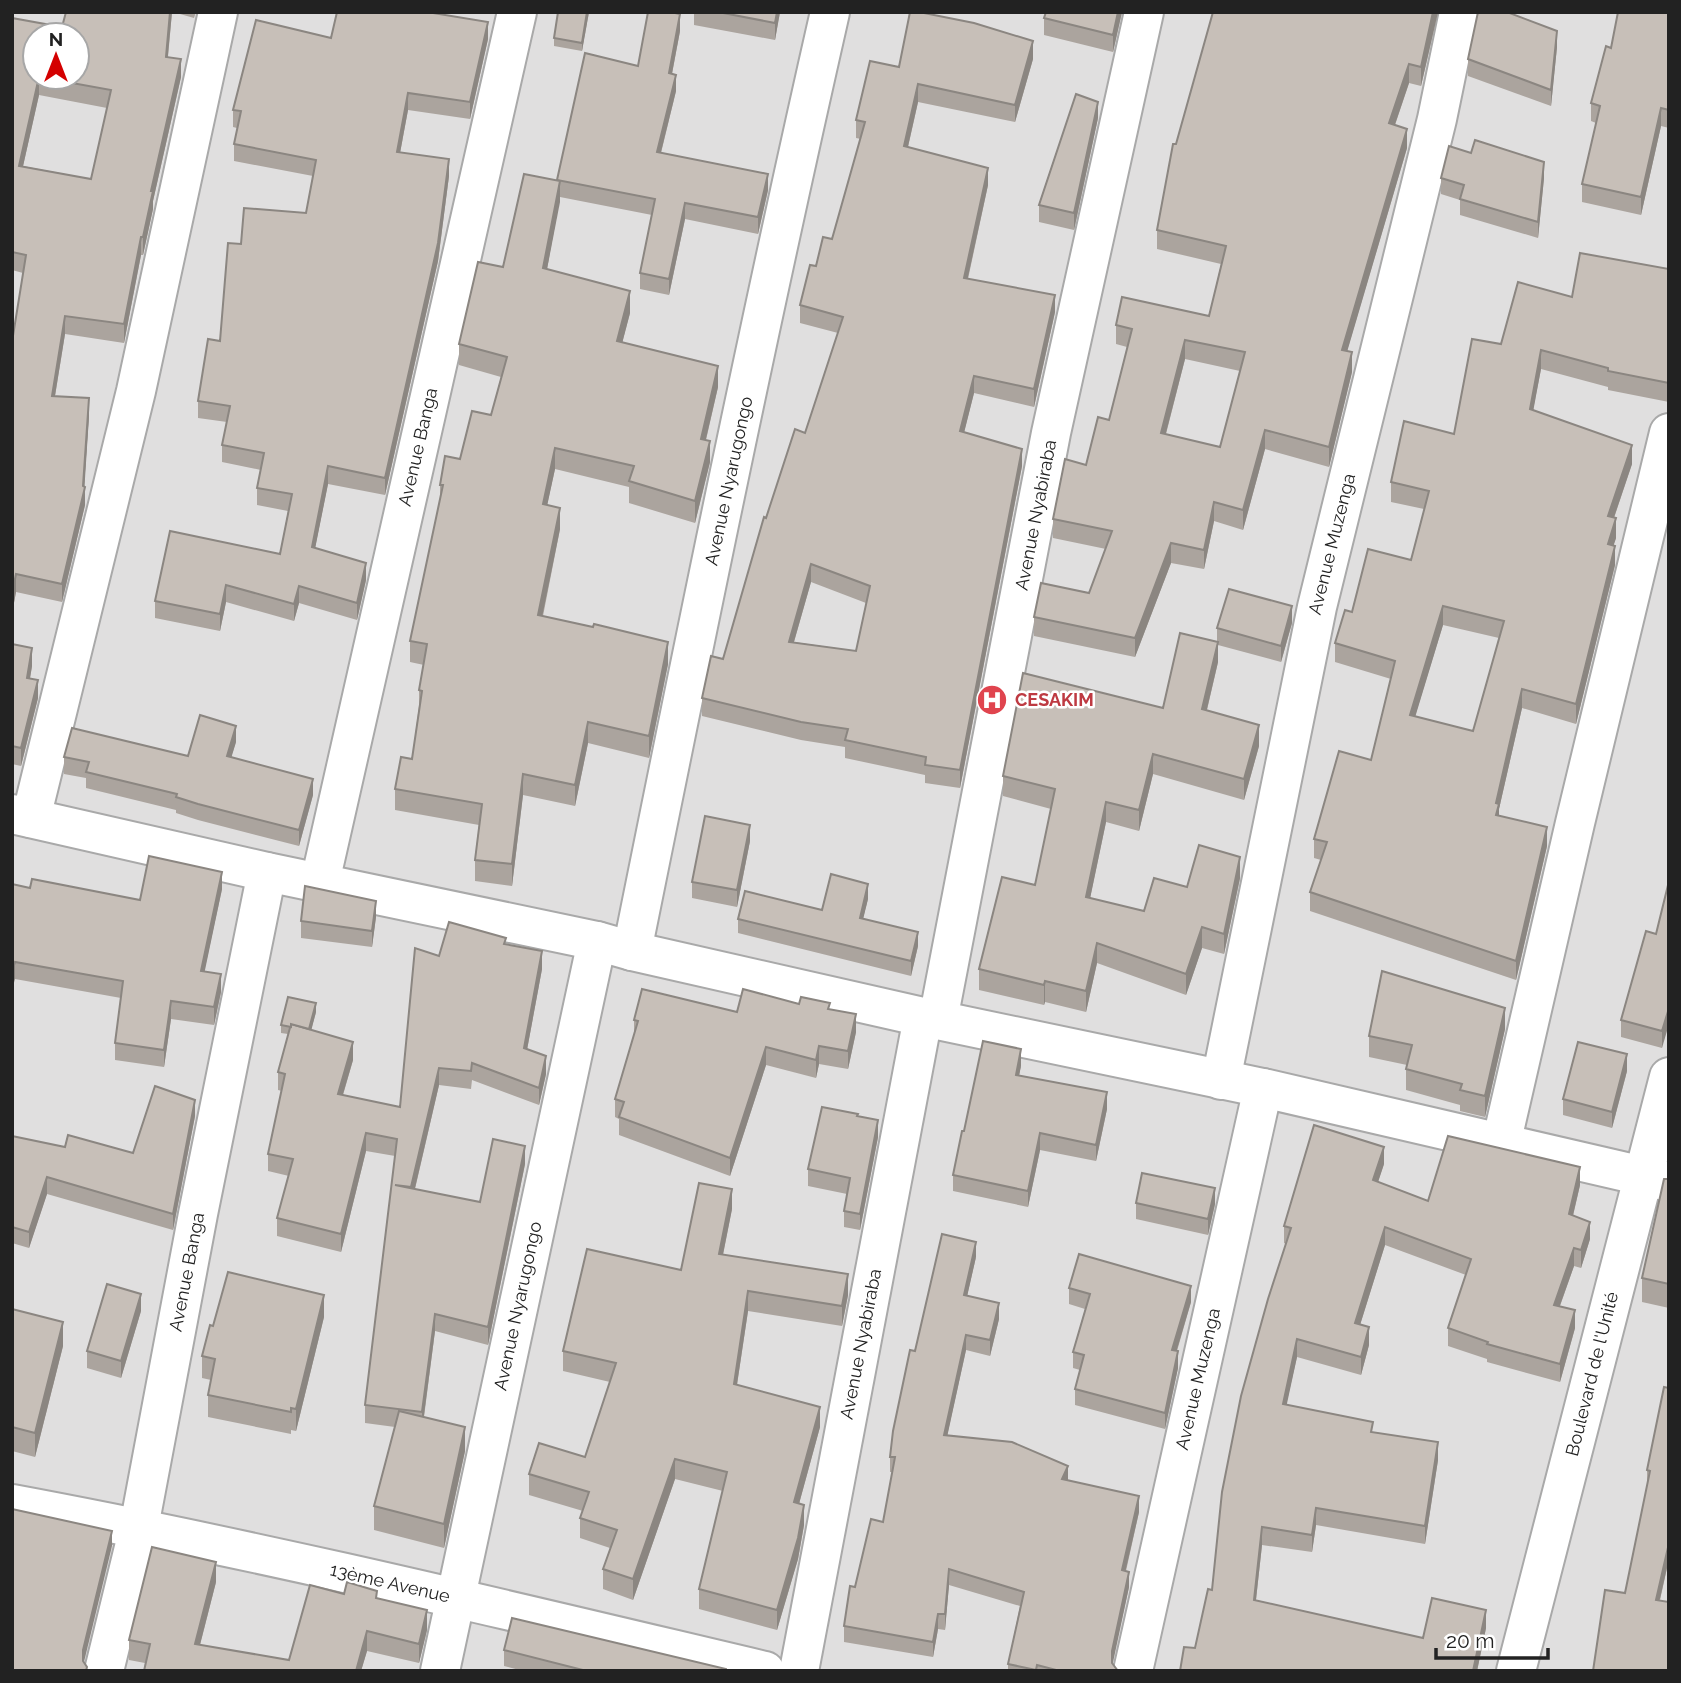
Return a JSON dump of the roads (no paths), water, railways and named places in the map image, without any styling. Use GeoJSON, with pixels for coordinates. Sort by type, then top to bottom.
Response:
{"type":"FeatureCollection","features":[{"type":"Feature","properties":{"kind":"street"},"geometry":{"type":"LineString","coordinates":[[218,12],[136,391],[22,816],[931,1018],[1263,1088],[1656,1179]]}},
{"type":"Feature","properties":{"kind":"street","name":"Avenue Banga"},"geometry":{"type":"LineString","coordinates":[[320,882],[517,12]]}},
{"type":"Feature","properties":{"kind":"street","name":"Avenue Nyarugongo"},"geometry":{"type":"LineString","coordinates":[[440,1671],[455,1598],[615,946],[690,666],[798,150],[830,12]]}},
{"type":"Feature","properties":{"kind":"street","name":"Avenue Nyabiraba"},"geometry":{"type":"LineString","coordinates":[[799,1671],[1051,433],[1144,12]]}},
{"type":"Feature","properties":{"kind":"street","name":"Avenue Muzenga"},"geometry":{"type":"LineString","coordinates":[[1221,1080],[1317,607],[1437,119],[1459,12]]}},
{"type":"Feature","properties":{"kind":"street"},"geometry":{"type":"LineString","coordinates":[[1501,1144],[1669,433]]}},
{"type":"Feature","properties":{"kind":"street","name":"Avenue Banga"},"geometry":{"type":"LineString","coordinates":[[104,1671],[139,1527],[198,1214],[267,872]]}},
{"type":"Feature","properties":{"kind":"street","name":"Boulevard de l'Unité"},"geometry":{"type":"LineString","coordinates":[[1516,1671],[1656,1179],[1669,1077]]}},
{"type":"Feature","properties":{"kind":"street","name":"Avenue Muzenga"},"geometry":{"type":"LineString","coordinates":[[1133,1671],[1263,1088]]}},
{"type":"Feature","properties":{"kind":"street","name":"13ème Avenue"},"geometry":{"type":"LineString","coordinates":[[12,1504],[139,1527],[765,1671]]}},
{"type":"Feature","properties":{"kind":"place","name":"CESAKIM"},"geometry":{"type":"Point","coordinates":[992,700]}}]}
